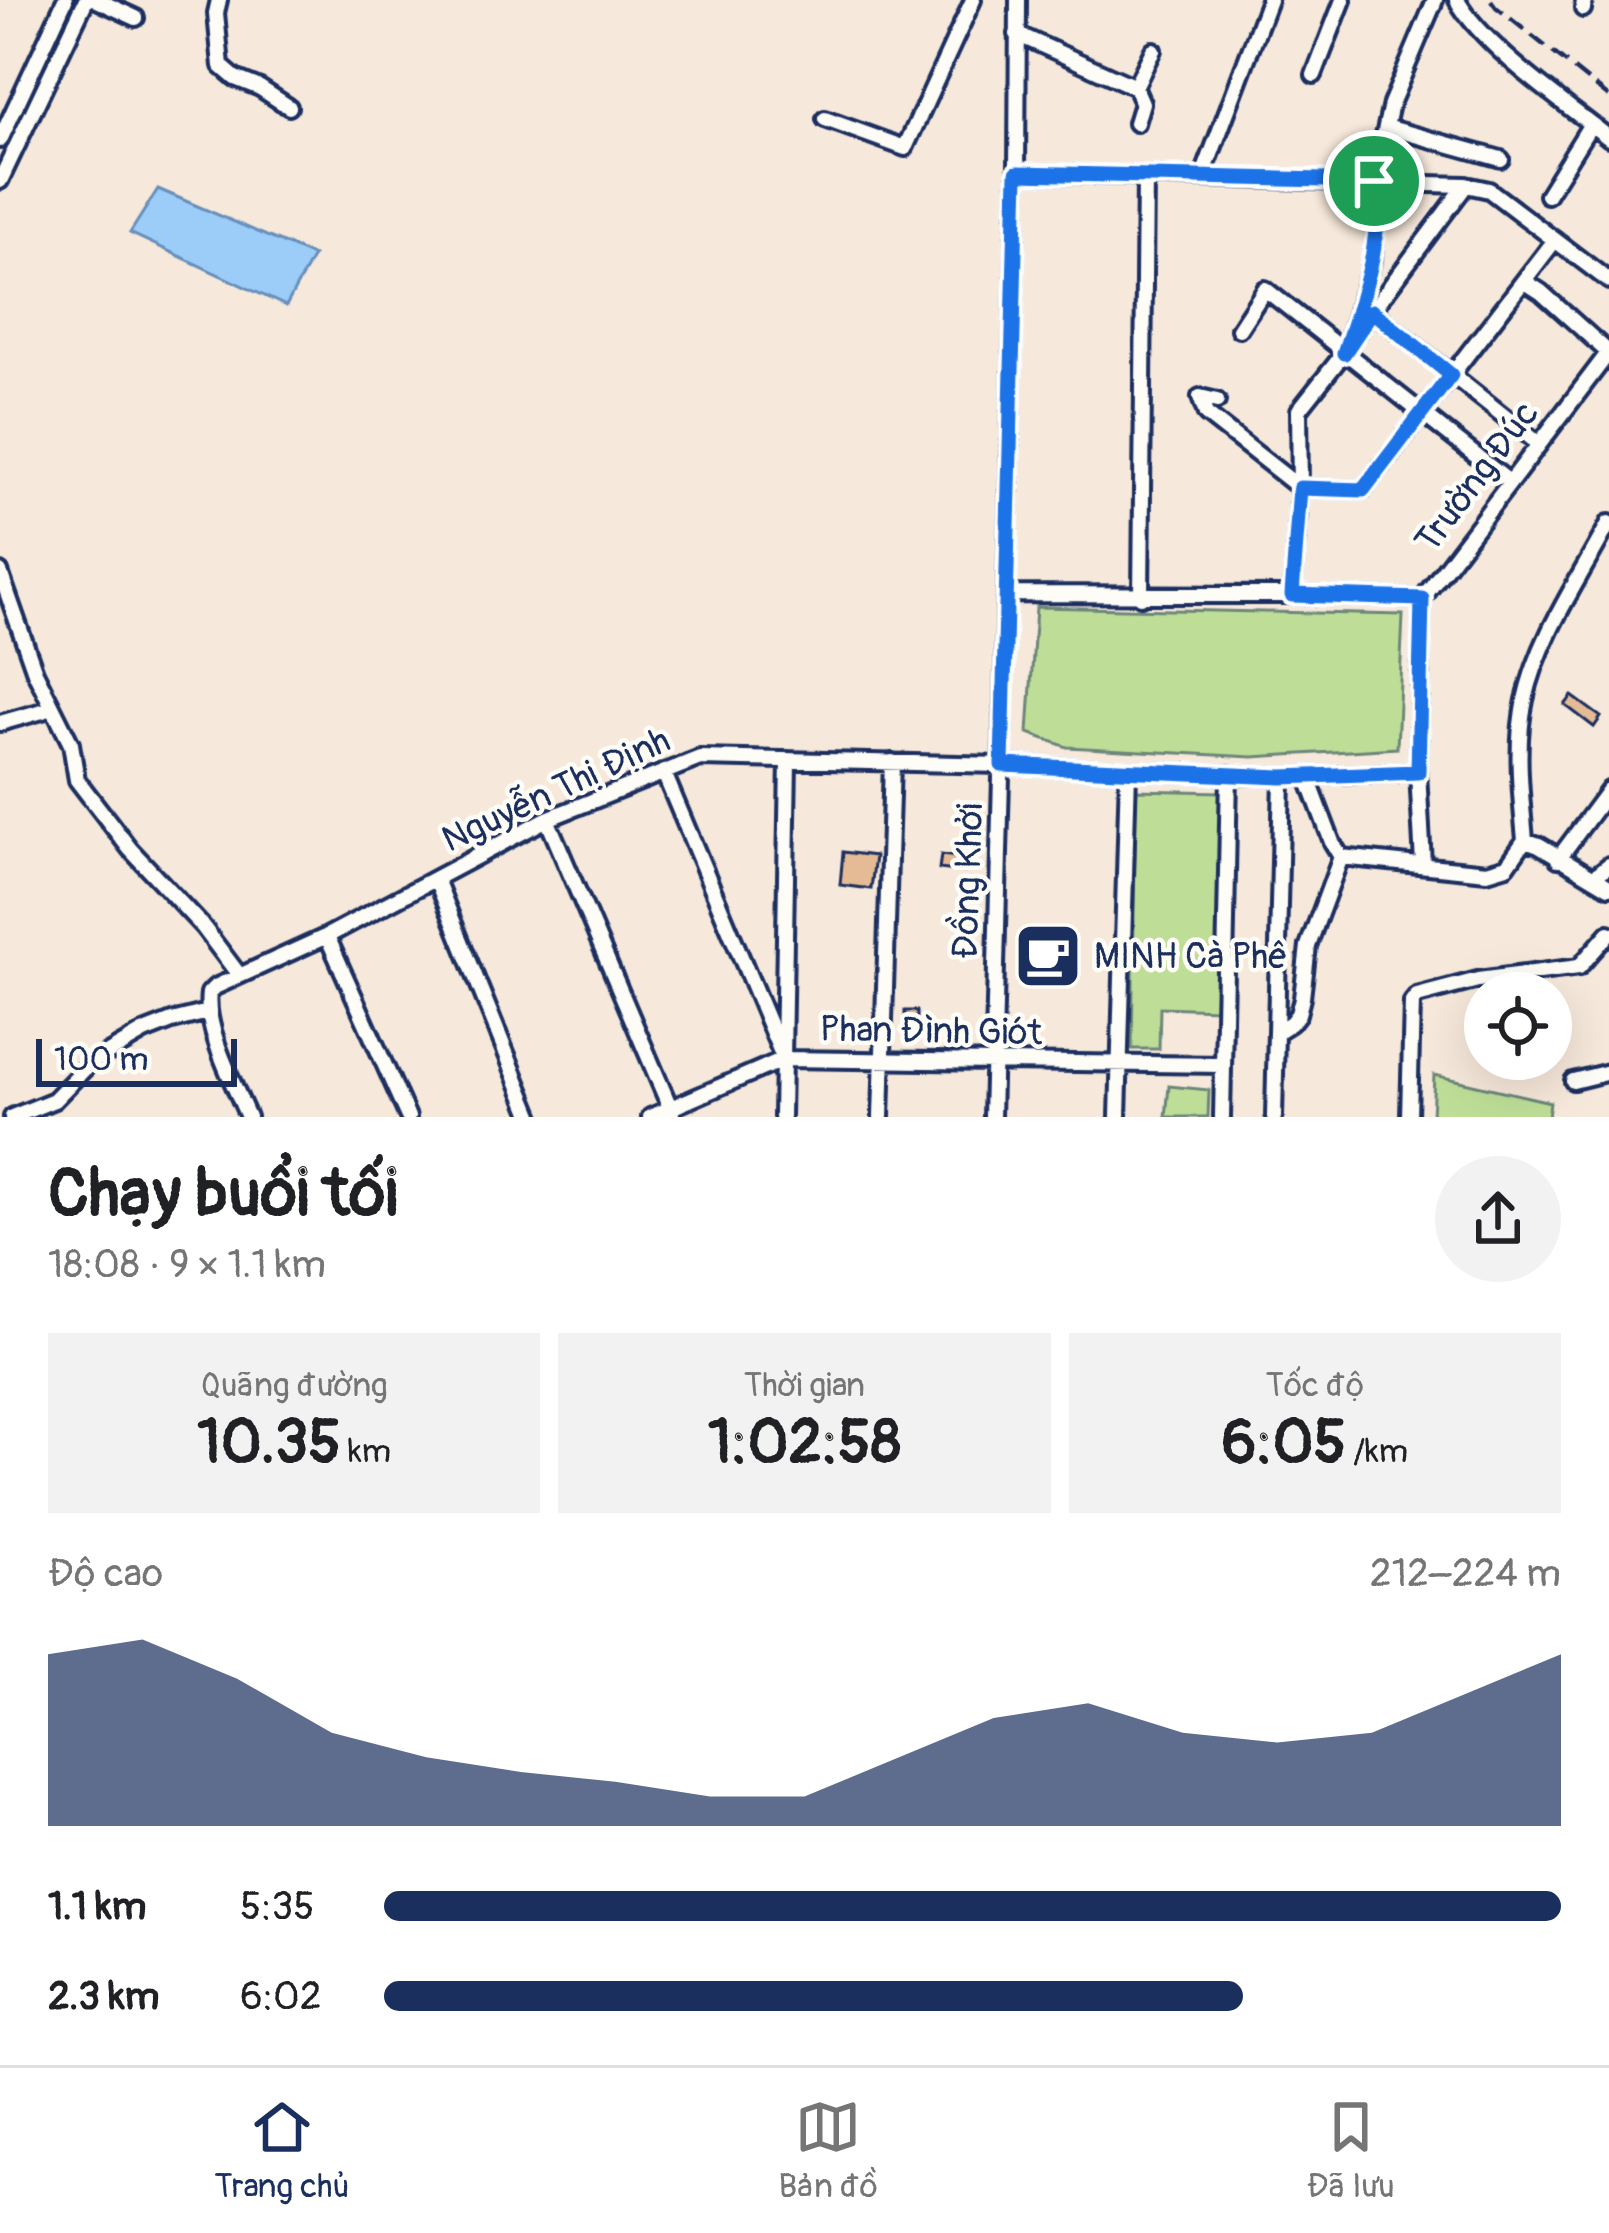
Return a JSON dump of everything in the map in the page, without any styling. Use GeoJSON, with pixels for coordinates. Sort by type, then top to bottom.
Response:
{"type":"FeatureCollection","features":[{"type":"Feature","properties":{"kind":"street"},"geometry":{"type":"LineString","coordinates":[[0,140],[65,0]]}},
{"type":"Feature","properties":{"kind":"street"},"geometry":{"type":"LineString","coordinates":[[2,171],[86,0]]}},
{"type":"Feature","properties":{"kind":"street"},"geometry":{"type":"LineString","coordinates":[[97,0],[136,18]]}},
{"type":"Feature","properties":{"kind":"street"},"geometry":{"type":"LineString","coordinates":[[219,0],[221,66],[289,107]]}},
{"type":"Feature","properties":{"kind":"street"},"geometry":{"type":"LineString","coordinates":[[825,119],[905,148],[973,0]]}},
{"type":"Feature","properties":{"kind":"street","name":"Đồng Khởi"},"geometry":{"type":"LineString","coordinates":[[992,1117],[1018,0]]}},
{"type":"Feature","properties":{"kind":"street"},"geometry":{"type":"LineString","coordinates":[[1202,178],[1269,0]]}},
{"type":"Feature","properties":{"kind":"street"},"geometry":{"type":"LineString","coordinates":[[1315,75],[1343,0]]}},
{"type":"Feature","properties":{"kind":"street"},"geometry":{"type":"LineString","coordinates":[[1344,353],[1373,260],[1378,202],[1374,181],[1390,104],[1435,0]]}},
{"type":"Feature","properties":{"kind":"street"},"geometry":{"type":"LineString","coordinates":[[1457,0],[1467,18],[1497,46],[1609,137]]}},
{"type":"Feature","properties":{"kind":"street"},"geometry":{"type":"LineString","coordinates":[[1017,34],[1135,87],[1142,104],[1136,123]]}},
{"type":"Feature","properties":{"kind":"street"},"geometry":{"type":"LineString","coordinates":[[1135,87],[1153,50]]}},
{"type":"Feature","properties":{"kind":"street"},"geometry":{"type":"LineString","coordinates":[[1547,195],[1592,124]]}},
{"type":"Feature","properties":{"kind":"street"},"geometry":{"type":"LineString","coordinates":[[1386,127],[1501,159]]}},
{"type":"Feature","properties":{"kind":"street"},"geometry":{"type":"LineString","coordinates":[[1017,173],[1466,185],[1489,190],[1609,281]]}},
{"type":"Feature","properties":{"kind":"street"},"geometry":{"type":"LineString","coordinates":[[1141,597],[1145,176]]}},
{"type":"Feature","properties":{"kind":"street"},"geometry":{"type":"LineString","coordinates":[[1292,595],[1300,488],[1299,410],[1466,185]]}},
{"type":"Feature","properties":{"kind":"street"},"geometry":{"type":"LineString","coordinates":[[1217,401],[1200,397],[1206,414],[1300,488],[1363,490],[1555,240]]}},
{"type":"Feature","properties":{"kind":"street"},"geometry":{"type":"LineString","coordinates":[[1524,281],[1609,352]]}},
{"type":"Feature","properties":{"kind":"street"},"geometry":{"type":"LineString","coordinates":[[1239,329],[1265,290],[1509,482]]}},
{"type":"Feature","properties":{"kind":"street"},"geometry":{"type":"LineString","coordinates":[[1372,311],[1539,444]]}},
{"type":"Feature","properties":{"kind":"street","name":"Trường Đúc"},"geometry":{"type":"LineString","coordinates":[[1423,864],[1418,772],[1422,599],[1609,352]]}},
{"type":"Feature","properties":{"kind":"street"},"geometry":{"type":"LineString","coordinates":[[1341,856],[1487,872],[1508,866],[1525,840],[1520,785],[1525,699],[1544,644],[1609,523]]}},
{"type":"Feature","properties":{"kind":"street"},"geometry":{"type":"LineString","coordinates":[[0,572],[35,672],[70,744],[77,781],[239,975]]}},
{"type":"Feature","properties":{"kind":"street"},"geometry":{"type":"LineString","coordinates":[[1006,595],[1422,599]]}},
{"type":"Feature","properties":{"kind":"street"},"geometry":{"type":"LineString","coordinates":[[0,723],[53,708]]}},
{"type":"Feature","properties":{"kind":"street","name":"Nguyễn Thị Định"},"geometry":{"type":"LineString","coordinates":[[208,1012],[209,993],[239,975],[327,936],[547,819],[700,758],[1282,777],[1418,772]]}},
{"type":"Feature","properties":{"kind":"street"},"geometry":{"type":"LineString","coordinates":[[782,1117],[788,760]]}},
{"type":"Feature","properties":{"kind":"street"},"geometry":{"type":"LineString","coordinates":[[881,1117],[892,762]]}},
{"type":"Feature","properties":{"kind":"street"},"geometry":{"type":"LineString","coordinates":[[1118,1117],[1128,771]]}},
{"type":"Feature","properties":{"kind":"street"},"geometry":{"type":"LineString","coordinates":[[664,772],[784,1059]]}},
{"type":"Feature","properties":{"kind":"street"},"geometry":{"type":"LineString","coordinates":[[1222,1117],[1229,774]]}},
{"type":"Feature","properties":{"kind":"street"},"geometry":{"type":"LineString","coordinates":[[1307,776],[1341,856]]}},
{"type":"Feature","properties":{"kind":"street"},"geometry":{"type":"LineString","coordinates":[[1274,1117],[1282,777]]}},
{"type":"Feature","properties":{"kind":"street"},"geometry":{"type":"LineString","coordinates":[[1558,859],[1609,790]]}},
{"type":"Feature","properties":{"kind":"street"},"geometry":{"type":"LineString","coordinates":[[547,819],[672,1113]]}},
{"type":"Feature","properties":{"kind":"street"},"geometry":{"type":"LineString","coordinates":[[1525,840],[1609,886]]}},
{"type":"Feature","properties":{"kind":"street"},"geometry":{"type":"LineString","coordinates":[[1277,1032],[1298,1014],[1308,946],[1341,856]]}},
{"type":"Feature","properties":{"kind":"street"},"geometry":{"type":"LineString","coordinates":[[1594,877],[1609,865]]}},
{"type":"Feature","properties":{"kind":"street"},"geometry":{"type":"LineString","coordinates":[[436,879],[532,1117]]}},
{"type":"Feature","properties":{"kind":"street"},"geometry":{"type":"LineString","coordinates":[[1409,1117],[1412,1002],[1421,994],[1478,980],[1579,967],[1609,933]]}},
{"type":"Feature","properties":{"kind":"street"},"geometry":{"type":"LineString","coordinates":[[327,936],[408,1117]]}},
{"type":"Feature","properties":{"kind":"street"},"geometry":{"type":"LineString","coordinates":[[12,1117],[54,1100],[89,1064],[144,1032],[208,1012],[248,1117]]}},
{"type":"Feature","properties":{"kind":"street","name":"Phan Đình Giót"},"geometry":{"type":"LineString","coordinates":[[650,1117],[672,1113],[784,1059],[1223,1065]]}},
{"type":"Feature","properties":{"kind":"street"},"geometry":{"type":"LineString","coordinates":[[1573,1081],[1609,1072]]}},
{"type":"Feature","properties":{"kind":"green space"},"geometry":{"type":"Polygon","coordinates":[[[1036,607],[1403,615],[1397,748],[1253,757],[1067,747],[1028,733],[1036,607]]]}},
{"type":"Feature","properties":{"kind":"green space"},"geometry":{"type":"Polygon","coordinates":[[[1136,790],[1221,792],[1218,1009],[1160,1007],[1159,1049],[1132,1049],[1136,790]]]}},
{"type":"Feature","properties":{"kind":"green space"},"geometry":{"type":"Polygon","coordinates":[[[1434,1075],[1550,1102],[1548,1117],[1432,1117],[1434,1075]]]}},
{"type":"Feature","properties":{"kind":"green space"},"geometry":{"type":"Polygon","coordinates":[[[1169,1086],[1209,1090],[1208,1117],[1166,1117],[1169,1086]]]}},
{"type":"Feature","properties":{"kind":"water"},"geometry":{"type":"Polygon","coordinates":[[[158,189],[313,256],[286,306],[130,233],[158,189]]]}},
{"type":"Feature","properties":{"kind":"building"},"geometry":{"type":"Polygon","coordinates":[[[1572,696],[1601,717],[1594,727],[1565,705],[1572,696]]]}},
{"type":"Feature","properties":{"kind":"building"},"geometry":{"type":"Polygon","coordinates":[[[843,852],[875,856],[871,889],[840,885],[843,852]]]}},
{"type":"Feature","properties":{"kind":"building"},"geometry":{"type":"Polygon","coordinates":[[[941,855],[966,858],[965,872],[939,869],[941,855]]]}},
{"type":"Feature","properties":{"kind":"building"},"geometry":{"type":"Polygon","coordinates":[[[905,1011],[917,1011],[917,1039],[905,1039],[905,1011]]]}},
{"type":"Feature","properties":{"kind":"railway"},"geometry":{"type":"LineString","coordinates":[[1491,0],[1609,97]]}},
{"type":"Feature","properties":{"kind":"place","name":"MINH Cà Phê"},"geometry":{"type":"Point","coordinates":[1048,956]}},
{"type":"Feature","properties":{"kind":"route"},"geometry":{"type":"LineString","coordinates":[[1017,173],[1374,181],[1378,202],[1373,260],[1344,353],[1372,311],[1451,375],[1363,490],[1300,488],[1292,595],[1422,599],[1418,772],[1282,777],[1002,765],[1017,173]]}}]}
